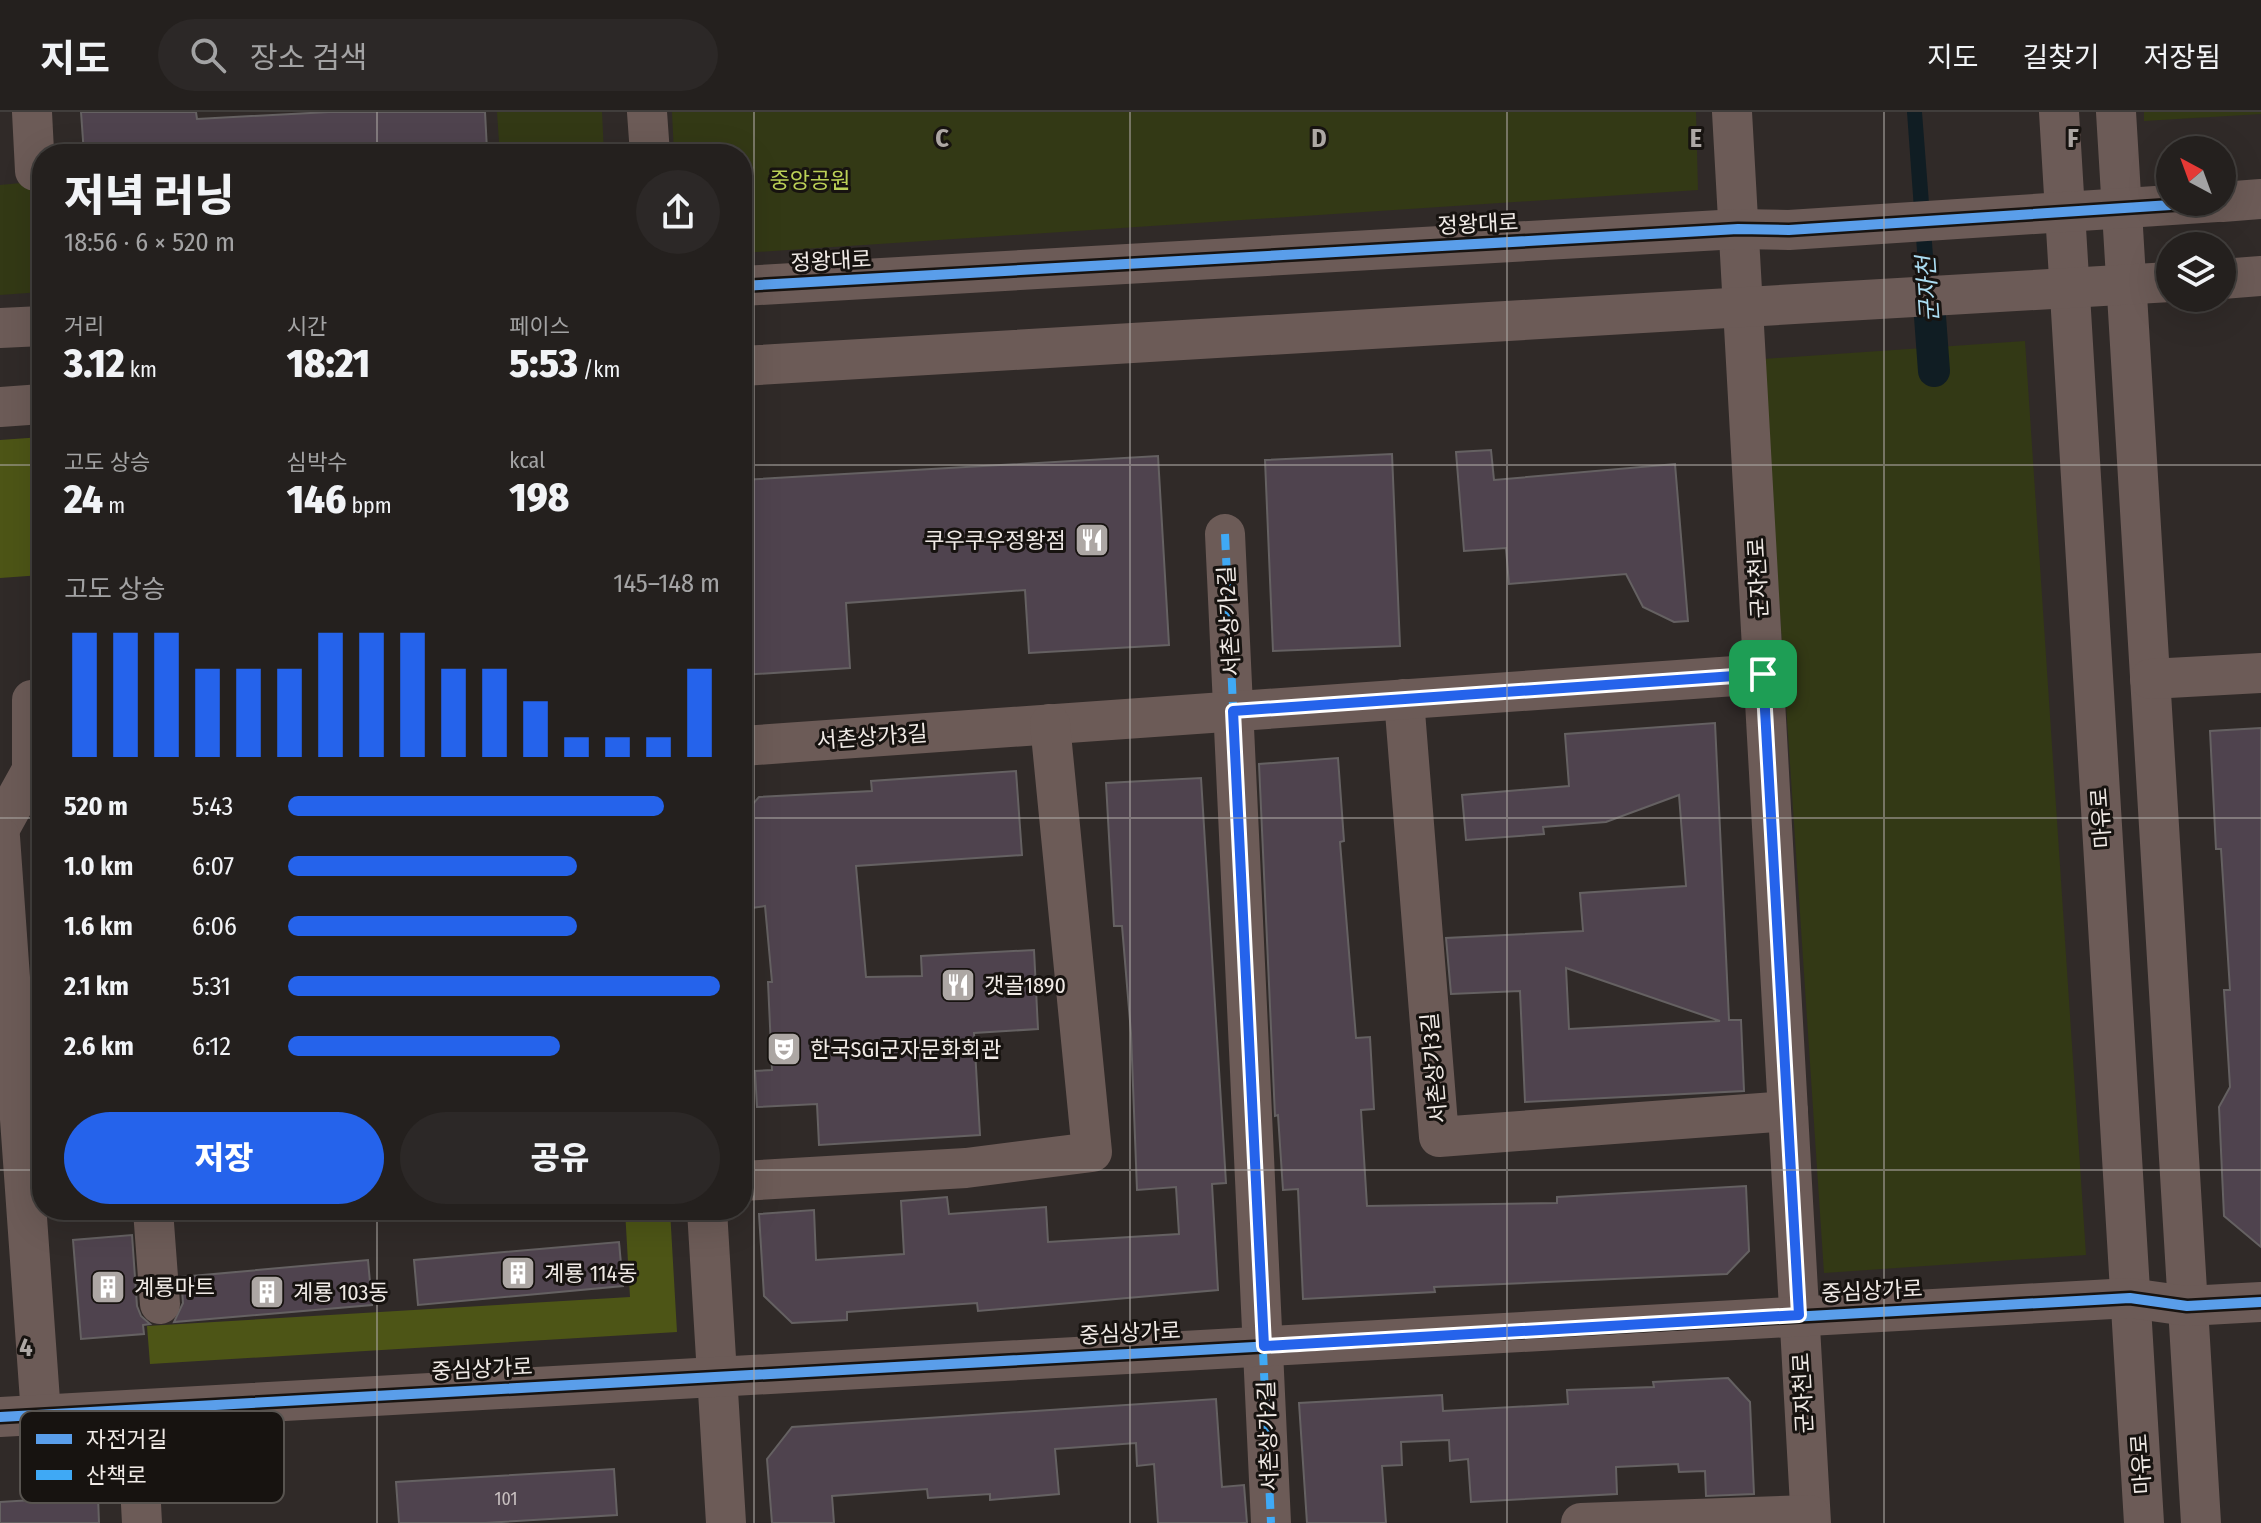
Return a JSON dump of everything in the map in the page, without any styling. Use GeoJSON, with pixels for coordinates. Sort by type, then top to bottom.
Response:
{"type":"FeatureCollection","features":[{"type":"Feature","properties":{"kind":"street"},"geometry":{"type":"LineString","coordinates":[[32,112],[34,144]]}},
{"type":"Feature","properties":{"kind":"street"},"geometry":{"type":"LineString","coordinates":[[647,112],[649,144]]}},
{"type":"Feature","properties":{"kind":"street","name":"군자천로"},"geometry":{"type":"LineString","coordinates":[[1732,112],[1810,1519]]}},
{"type":"Feature","properties":{"kind":"street","name":"마유로"},"geometry":{"type":"LineString","coordinates":[[2059,112],[2144,1523]]}},
{"type":"Feature","properties":{"kind":"street"},"geometry":{"type":"LineString","coordinates":[[2116,112],[2201,1523]]}},
{"type":"Feature","properties":{"kind":"street","name":"정왕대로"},"geometry":{"type":"LineString","coordinates":[[2236,201],[2261,199]]}},
{"type":"Feature","properties":{"kind":"street","name":"정왕대로"},"geometry":{"type":"LineString","coordinates":[[752,285],[1738,229],[1789,230],[2156,205]]}},
{"type":"Feature","properties":{"kind":"street"},"geometry":{"type":"LineString","coordinates":[[2236,278],[2261,276]]}},
{"type":"Feature","properties":{"kind":"street"},"geometry":{"type":"LineString","coordinates":[[752,365],[2156,283]]}},
{"type":"Feature","properties":{"kind":"street"},"geometry":{"type":"LineString","coordinates":[[0,328],[32,326]]}},
{"type":"Feature","properties":{"kind":"street"},"geometry":{"type":"LineString","coordinates":[[0,407],[32,405]]}},
{"type":"Feature","properties":{"kind":"street","name":"서촌상가2길"},"geometry":{"type":"LineString","coordinates":[[1225,534],[1271,1523]]}},
{"type":"Feature","properties":{"kind":"street"},"geometry":{"type":"LineString","coordinates":[[2150,679],[2261,673]]}},
{"type":"Feature","properties":{"kind":"street","name":"서촌상가3길"},"geometry":{"type":"LineString","coordinates":[[752,745],[1763,674]]}},
{"type":"Feature","properties":{"kind":"street","name":"서촌상가3길"},"geometry":{"type":"LineString","coordinates":[[1404,699],[1439,1137],[1788,1111]]}},
{"type":"Feature","properties":{"kind":"street"},"geometry":{"type":"LineString","coordinates":[[752,1180],[966,1168],[1092,1152],[1050,724]]}},
{"type":"Feature","properties":{"kind":"street"},"geometry":{"type":"LineString","coordinates":[[0,828],[32,777]]}},
{"type":"Feature","properties":{"kind":"street"},"geometry":{"type":"LineString","coordinates":[[0,837],[26,988],[9,1087],[24,1212],[41,1411]]}},
{"type":"Feature","properties":{"kind":"street"},"geometry":{"type":"LineString","coordinates":[[154,1220],[160,1304]]}},
{"type":"Feature","properties":{"kind":"street"},"geometry":{"type":"LineString","coordinates":[[708,1220],[726,1523]]}},
{"type":"Feature","properties":{"kind":"street","name":"중심상가로"},"geometry":{"type":"LineString","coordinates":[[117,1411],[2130,1298],[2187,1306],[2261,1302]]}},
{"type":"Feature","properties":{"kind":"street","name":"중심상가로"},"geometry":{"type":"LineString","coordinates":[[0,1417],[20,1416]]}},
{"type":"Feature","properties":{"kind":"street"},"geometry":{"type":"LineString","coordinates":[[141,1503],[142,1523]]}},
{"type":"Feature","properties":{"kind":"street"},"geometry":{"type":"LineString","coordinates":[[1581,1523],[1810,1519]]}},
{"type":"Feature","properties":{"kind":"green space"},"geometry":{"type":"Polygon","coordinates":[[[497,112],[602,112],[604,144],[476,144],[499,142],[497,112]]]}},
{"type":"Feature","properties":{"kind":"green space","name":"중앙공원"},"geometry":{"type":"Polygon","coordinates":[[[672,112],[1696,112],[1698,190],[752,252],[752,144],[674,144],[672,112]]]}},
{"type":"Feature","properties":{"kind":"green space"},"geometry":{"type":"Polygon","coordinates":[[[2144,112],[2261,112],[2261,114],[2144,121],[2144,112]]]}},
{"type":"Feature","properties":{"kind":"green space"},"geometry":{"type":"Polygon","coordinates":[[[32,182],[32,293],[0,295],[0,185],[32,182]]]}},
{"type":"Feature","properties":{"kind":"green space"},"geometry":{"type":"Polygon","coordinates":[[[2025,341],[2086,1255],[1824,1273],[1763,359],[2025,341]]]}},
{"type":"Feature","properties":{"kind":"green space"},"geometry":{"type":"Polygon","coordinates":[[[32,438],[32,576],[0,578],[0,440],[32,438]]]}},
{"type":"Feature","properties":{"kind":"green space"},"geometry":{"type":"Polygon","coordinates":[[[626,1220],[671,1220],[677,1332],[150,1364],[147,1326],[630,1297],[626,1220]]]}},
{"type":"Feature","properties":{"kind":"water"},"geometry":{"type":"Polygon","coordinates":[[[1907,112],[1922,112],[1940,347],[1924,348],[1907,112]]]}},
{"type":"Feature","properties":{"kind":"building"},"geometry":{"type":"Polygon","coordinates":[[[81,112],[196,112],[197,119],[329,112],[485,112],[487,144],[83,144],[81,112]]]}},
{"type":"Feature","properties":{"kind":"building"},"geometry":{"type":"Polygon","coordinates":[[[1491,450],[1494,480],[1675,464],[1688,621],[1674,622],[1643,607],[1626,574],[1509,584],[1506,548],[1464,551],[1456,452],[1491,450]]]}},
{"type":"Feature","properties":{"kind":"building"},"geometry":{"type":"Polygon","coordinates":[[[1392,454],[1400,646],[1273,651],[1265,460],[1392,454]]]}},
{"type":"Feature","properties":{"kind":"building"},"geometry":{"type":"Polygon","coordinates":[[[1158,456],[1169,645],[1029,653],[1025,590],[846,603],[850,668],[752,674],[752,479],[1158,456]]]}},
{"type":"Feature","properties":{"kind":"building"},"geometry":{"type":"Polygon","coordinates":[[[1715,723],[1729,1020],[1741,1020],[1744,1091],[1525,1102],[1520,991],[1451,994],[1446,938],[1583,931],[1580,893],[1686,886],[1679,795],[1606,822],[1543,827],[1544,834],[1466,840],[1462,795],[1569,786],[1565,734],[1715,723]],[[1566,968],[1569,1029],[1720,1021],[1566,968]]]}},
{"type":"Feature","properties":{"kind":"building"},"geometry":{"type":"Polygon","coordinates":[[[2261,728],[2261,1247],[2224,1216],[2219,1107],[2230,1087],[2224,990],[2230,990],[2221,849],[2216,849],[2210,731],[2261,728]]]}},
{"type":"Feature","properties":{"kind":"building"},"geometry":{"type":"Polygon","coordinates":[[[1338,758],[1344,841],[1340,842],[1356,1038],[1370,1037],[1374,1109],[1361,1110],[1367,1206],[1557,1203],[1557,1197],[1746,1186],[1749,1251],[1727,1274],[1434,1287],[1435,1292],[1303,1299],[1298,1189],[1283,1190],[1278,1115],[1275,1116],[1259,764],[1338,758]]]}},
{"type":"Feature","properties":{"kind":"building"},"geometry":{"type":"Polygon","coordinates":[[[1016,771],[1022,855],[856,866],[866,977],[922,976],[921,956],[1034,950],[1038,1029],[974,1033],[980,1135],[819,1145],[817,1104],[757,1107],[755,1071],[772,1070],[768,982],[772,982],[765,906],[752,908],[752,805],[759,797],[872,791],[871,781],[1016,771]]]}},
{"type":"Feature","properties":{"kind":"building"},"geometry":{"type":"Polygon","coordinates":[[[1201,778],[1226,1183],[1212,1184],[1218,1290],[978,1311],[977,1303],[847,1312],[847,1320],[792,1323],[764,1296],[759,1214],[814,1210],[816,1260],[904,1254],[901,1201],[947,1197],[949,1214],[1046,1207],[1048,1242],[1179,1234],[1176,1187],[1137,1190],[1131,1033],[1122,926],[1114,926],[1106,783],[1201,778]]]}},
{"type":"Feature","properties":{"kind":"building","name":"계룡마트"},"geometry":{"type":"Polygon","coordinates":[[[132,1235],[137,1306],[141,1316],[150,1324],[143,1325],[144,1334],[81,1339],[73,1240],[132,1235]]]}},
{"type":"Feature","properties":{"kind":"building","name":"계룡 114동"},"geometry":{"type":"Polygon","coordinates":[[[619,1242],[623,1286],[418,1305],[414,1260],[619,1242]]]}},
{"type":"Feature","properties":{"kind":"building","name":"계룡 103동"},"geometry":{"type":"Polygon","coordinates":[[[368,1260],[372,1305],[174,1322],[183,1303],[181,1277],[368,1260]]]}},
{"type":"Feature","properties":{"kind":"building"},"geometry":{"type":"Polygon","coordinates":[[[1728,1378],[1750,1402],[1754,1494],[1706,1496],[1705,1471],[1679,1472],[1678,1464],[1616,1467],[1617,1494],[1471,1502],[1468,1459],[1450,1461],[1449,1440],[1401,1442],[1402,1465],[1382,1466],[1386,1523],[1307,1523],[1299,1403],[1442,1395],[1443,1411],[1568,1404],[1567,1390],[1654,1387],[1653,1382],[1728,1378]]]}},
{"type":"Feature","properties":{"kind":"building"},"geometry":{"type":"Polygon","coordinates":[[[1216,1399],[1222,1487],[1244,1485],[1247,1523],[1158,1523],[1154,1464],[1137,1466],[1136,1443],[1055,1449],[1059,1494],[990,1500],[990,1494],[928,1498],[927,1489],[832,1496],[834,1523],[772,1523],[767,1459],[792,1427],[1216,1399]]]}},
{"type":"Feature","properties":{"kind":"building"},"geometry":{"type":"Polygon","coordinates":[[[614,1469],[617,1515],[485,1523],[399,1523],[396,1482],[614,1469]]]}},
{"type":"Feature","properties":{"kind":"building"},"geometry":{"type":"Polygon","coordinates":[[[0,1502],[98,1503],[99,1523],[0,1523],[0,1502]]]}},
{"type":"Feature","properties":{"kind":"waterway","name":"군자천"},"geometry":{"type":"LineString","coordinates":[[1929,303],[1934,371]]}},
{"type":"Feature","properties":{"kind":"marked path"},"geometry":{"type":"LineString","coordinates":[[1225,534],[1271,1523]]}},
{"type":"Feature","properties":{"kind":"cycle path"},"geometry":{"type":"LineString","coordinates":[[752,285],[1738,229],[1789,230],[2156,206]]}},
{"type":"Feature","properties":{"kind":"cycle path"},"geometry":{"type":"LineString","coordinates":[[107,1411],[2130,1298],[2187,1306],[2261,1302]]}},
{"type":"Feature","properties":{"kind":"cycle path"},"geometry":{"type":"LineString","coordinates":[[0,1417],[20,1416]]}},
{"type":"Feature","properties":{"kind":"place","name":"쿠우쿠우정왕점"},"geometry":{"type":"Point","coordinates":[1092,540]}},
{"type":"Feature","properties":{"kind":"place","name":"갯골1890"},"geometry":{"type":"Point","coordinates":[958,985]}},
{"type":"Feature","properties":{"kind":"place","name":"한국SGI군자문화회관"},"geometry":{"type":"Point","coordinates":[784,1049]}},
{"type":"Feature","properties":{"kind":"place","name":"계룡 114동"},"geometry":{"type":"Point","coordinates":[518,1273]}},
{"type":"Feature","properties":{"kind":"place","name":"계룡마트"},"geometry":{"type":"Point","coordinates":[108,1287]}},
{"type":"Feature","properties":{"kind":"place","name":"계룡 103동"},"geometry":{"type":"Point","coordinates":[267,1292]}},
{"type":"Feature","properties":{"kind":"route"},"geometry":{"type":"LineString","coordinates":[[1763,674],[1799,1315],[1264,1346],[1233,711],[1763,674]]}}]}
